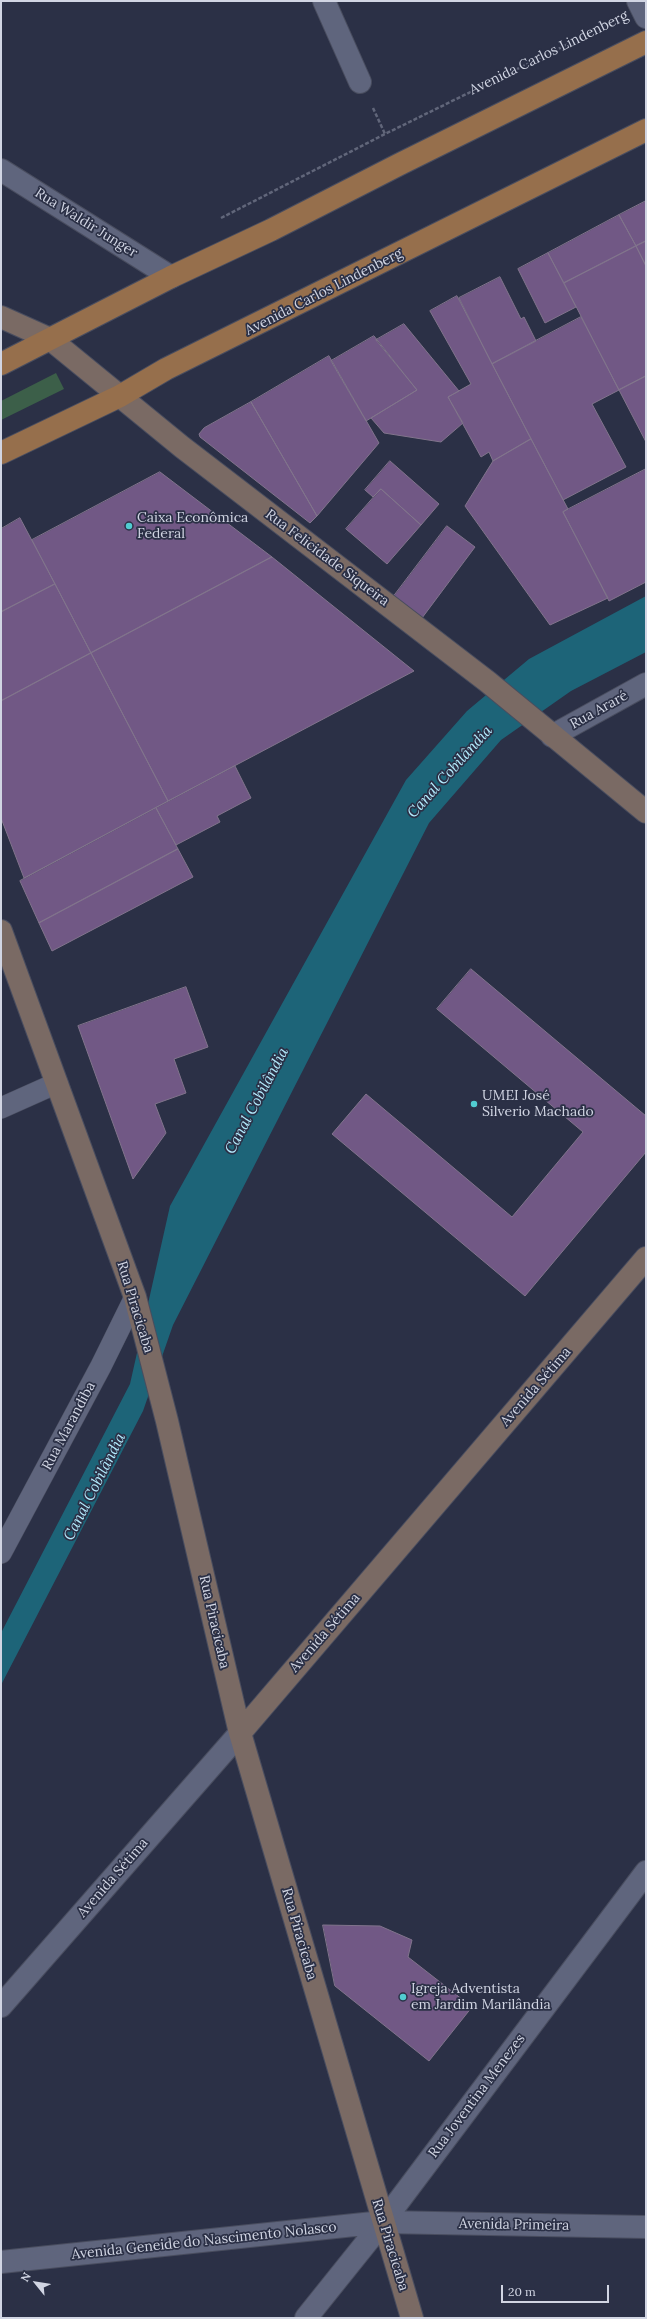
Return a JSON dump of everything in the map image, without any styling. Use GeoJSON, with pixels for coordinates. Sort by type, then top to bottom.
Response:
{"type":"FeatureCollection","features":[{"type":"Feature","properties":{"kind":"main road"},"geometry":{"type":"LineString","coordinates":[[1,364],[171,277],[271,230],[646,42]]}},
{"type":"Feature","properties":{"kind":"main road","name":"Avenida Carlos Lindenberg"},"geometry":{"type":"LineString","coordinates":[[1,452],[120,396],[166,369],[646,130]]}},
{"type":"Feature","properties":{"kind":"street"},"geometry":{"type":"LineString","coordinates":[[324,1],[360,82]]}},
{"type":"Feature","properties":{"kind":"street","name":"Rua Waldir Junger"},"geometry":{"type":"LineString","coordinates":[[1,170],[171,277]]}},
{"type":"Feature","properties":{"kind":"street","name":"Rua Felicidade Siqueira"},"geometry":{"type":"LineString","coordinates":[[1,317],[50,339],[182,447],[488,682],[646,812]]}},
{"type":"Feature","properties":{"kind":"street","name":"Rua Araré"},"geometry":{"type":"LineString","coordinates":[[548,732],[646,684]]}},
{"type":"Feature","properties":{"kind":"street","name":"Rua Piracicaba"},"geometry":{"type":"LineString","coordinates":[[1,931],[136,1304],[167,1420],[240,1733],[412,2318]]}},
{"type":"Feature","properties":{"kind":"street","name":"Avenida Sétima"},"geometry":{"type":"LineString","coordinates":[[1,2006],[240,1733],[646,1258]]}},
{"type":"Feature","properties":{"kind":"street","name":"Rua Joventina Menezes"},"geometry":{"type":"LineString","coordinates":[[306,2318],[383,2222],[646,1872]]}},
{"type":"Feature","properties":{"kind":"street","name":"Avenida Primeira"},"geometry":{"type":"LineString","coordinates":[[383,2222],[646,2227]]}},
{"type":"Feature","properties":{"kind":"street","name":"Avenida Geneide do Nascimento Nolasco"},"geometry":{"type":"LineString","coordinates":[[1,2262],[383,2222]]}},
{"type":"Feature","properties":{"kind":"lane"},"geometry":{"type":"LineString","coordinates":[[1,1108],[57,1083]]}},
{"type":"Feature","properties":{"kind":"lane","name":"Rua Marandiba"},"geometry":{"type":"LineString","coordinates":[[1,1553],[101,1366],[136,1304]]}},
{"type":"Feature","properties":{"kind":"path","name":"Avenida Carlos Lindenberg"},"geometry":{"type":"LineString","coordinates":[[218,220],[385,134],[641,9]]}},
{"type":"Feature","properties":{"kind":"green space"},"geometry":{"type":"Polygon","coordinates":[[[56,373],[64,389],[1,420],[1,401],[56,373]]]}},
{"type":"Feature","properties":{"kind":"water","name":"Canal Cobilândia"},"geometry":{"type":"Polygon","coordinates":[[[646,596],[646,652],[571,691],[501,740],[429,823],[173,1325],[143,1411],[1,1685],[1,1633],[130,1384],[170,1206],[406,780],[467,711],[529,659],[646,596]]]}},
{"type":"Feature","properties":{"kind":"building"},"geometry":{"type":"Polygon","coordinates":[[[646,201],[646,241],[636,246],[619,215],[646,201]]]}},
{"type":"Feature","properties":{"kind":"building"},"geometry":{"type":"Polygon","coordinates":[[[619,215],[636,246],[564,283],[548,253],[619,215]]]}},
{"type":"Feature","properties":{"kind":"building"},"geometry":{"type":"Polygon","coordinates":[[[646,241],[646,266],[636,246],[646,241]]]}},
{"type":"Feature","properties":{"kind":"building"},"geometry":{"type":"Polygon","coordinates":[[[636,246],[646,266],[646,376],[619,390],[564,283],[636,246]]]}},
{"type":"Feature","properties":{"kind":"building"},"geometry":{"type":"Polygon","coordinates":[[[548,253],[576,307],[545,323],[518,269],[548,253]]]}},
{"type":"Feature","properties":{"kind":"building"},"geometry":{"type":"Polygon","coordinates":[[[500,277],[521,319],[524,317],[536,341],[492,364],[459,298],[500,277]]]}},
{"type":"Feature","properties":{"kind":"building"},"geometry":{"type":"Polygon","coordinates":[[[457,296],[531,439],[493,461],[489,452],[481,457],[448,397],[471,384],[430,311],[457,296]]]}},
{"type":"Feature","properties":{"kind":"building"},"geometry":{"type":"Polygon","coordinates":[[[581,317],[619,390],[592,404],[626,467],[563,500],[492,364],[581,317]]]}},
{"type":"Feature","properties":{"kind":"building"},"geometry":{"type":"Polygon","coordinates":[[[404,324],[459,391],[448,397],[463,423],[441,442],[384,433],[371,418],[417,390],[376,340],[404,324]]]}},
{"type":"Feature","properties":{"kind":"building"},"geometry":{"type":"Polygon","coordinates":[[[374,336],[417,390],[366,421],[331,361],[374,336]]]}},
{"type":"Feature","properties":{"kind":"building"},"geometry":{"type":"Polygon","coordinates":[[[329,356],[379,443],[317,516],[251,402],[329,356]]]}},
{"type":"Feature","properties":{"kind":"building"},"geometry":{"type":"Polygon","coordinates":[[[646,376],[646,442],[619,390],[646,376]]]}},
{"type":"Feature","properties":{"kind":"building"},"geometry":{"type":"Polygon","coordinates":[[[251,402],[317,516],[310,523],[200,437],[199,434],[204,428],[251,402]]]}},
{"type":"Feature","properties":{"kind":"building"},"geometry":{"type":"Polygon","coordinates":[[[531,439],[568,509],[563,512],[608,598],[550,625],[465,506],[493,461],[531,439]]]}},
{"type":"Feature","properties":{"kind":"building"},"geometry":{"type":"Polygon","coordinates":[[[390,461],[439,504],[421,525],[381,489],[373,497],[365,490],[390,461]]]}},
{"type":"Feature","properties":{"kind":"building"},"geometry":{"type":"Polygon","coordinates":[[[646,469],[646,582],[609,601],[563,512],[646,469]]]}},
{"type":"Feature","properties":{"kind":"building"},"geometry":{"type":"Polygon","coordinates":[[[160,472],[272,557],[91,653],[32,540],[160,472]]]}},
{"type":"Feature","properties":{"kind":"building"},"geometry":{"type":"Polygon","coordinates":[[[381,489],[421,525],[387,564],[346,529],[381,489]]]}},
{"type":"Feature","properties":{"kind":"building"},"geometry":{"type":"Polygon","coordinates":[[[20,518],[55,584],[1,612],[1,529],[20,518]]]}},
{"type":"Feature","properties":{"kind":"building"},"geometry":{"type":"Polygon","coordinates":[[[447,526],[475,547],[422,618],[394,596],[447,526]]]}},
{"type":"Feature","properties":{"kind":"building"},"geometry":{"type":"Polygon","coordinates":[[[272,557],[414,671],[168,801],[91,653],[272,557]]]}},
{"type":"Feature","properties":{"kind":"building"},"geometry":{"type":"Polygon","coordinates":[[[55,584],[91,653],[1,701],[1,612],[55,584]]]}},
{"type":"Feature","properties":{"kind":"building"},"geometry":{"type":"Polygon","coordinates":[[[91,653],[168,801],[24,878],[1,818],[1,701],[91,653]]]}},
{"type":"Feature","properties":{"kind":"building"},"geometry":{"type":"Polygon","coordinates":[[[235,766],[251,798],[217,816],[220,822],[176,845],[156,808],[235,766]]]}},
{"type":"Feature","properties":{"kind":"building"},"geometry":{"type":"Polygon","coordinates":[[[156,808],[178,849],[39,923],[20,881],[156,808]]]}},
{"type":"Feature","properties":{"kind":"building"},"geometry":{"type":"Polygon","coordinates":[[[178,849],[193,877],[52,951],[39,923],[178,849]]]}},
{"type":"Feature","properties":{"kind":"building"},"geometry":{"type":"Polygon","coordinates":[[[471,969],[646,1116],[646,1152],[525,1296],[332,1134],[366,1094],[512,1217],[583,1132],[437,1009],[471,969]]]}},
{"type":"Feature","properties":{"kind":"building"},"geometry":{"type":"Polygon","coordinates":[[[186,987],[208,1047],[174,1059],[186,1093],[155,1104],[166,1133],[133,1179],[78,1026],[186,987]]]}},
{"type":"Feature","properties":{"kind":"building","name":"Igreja Adventista em Jardim Marilândia"},"geometry":{"type":"Polygon","coordinates":[[[323,1925],[380,1926],[412,1940],[408,1957],[472,2007],[429,2061],[335,1986],[323,1925]]]}},
{"type":"Feature","properties":{"kind":"place","name":"Caixa Econômica Federal"},"geometry":{"type":"Point","coordinates":[129,526]}},
{"type":"Feature","properties":{"kind":"place","name":"UMEI José Silverio Machado"},"geometry":{"type":"Point","coordinates":[474,1104]}},
{"type":"Feature","properties":{"kind":"place","name":"Igreja Adventista em Jardim Marilândia"},"geometry":{"type":"Point","coordinates":[403,1997]}}]}
